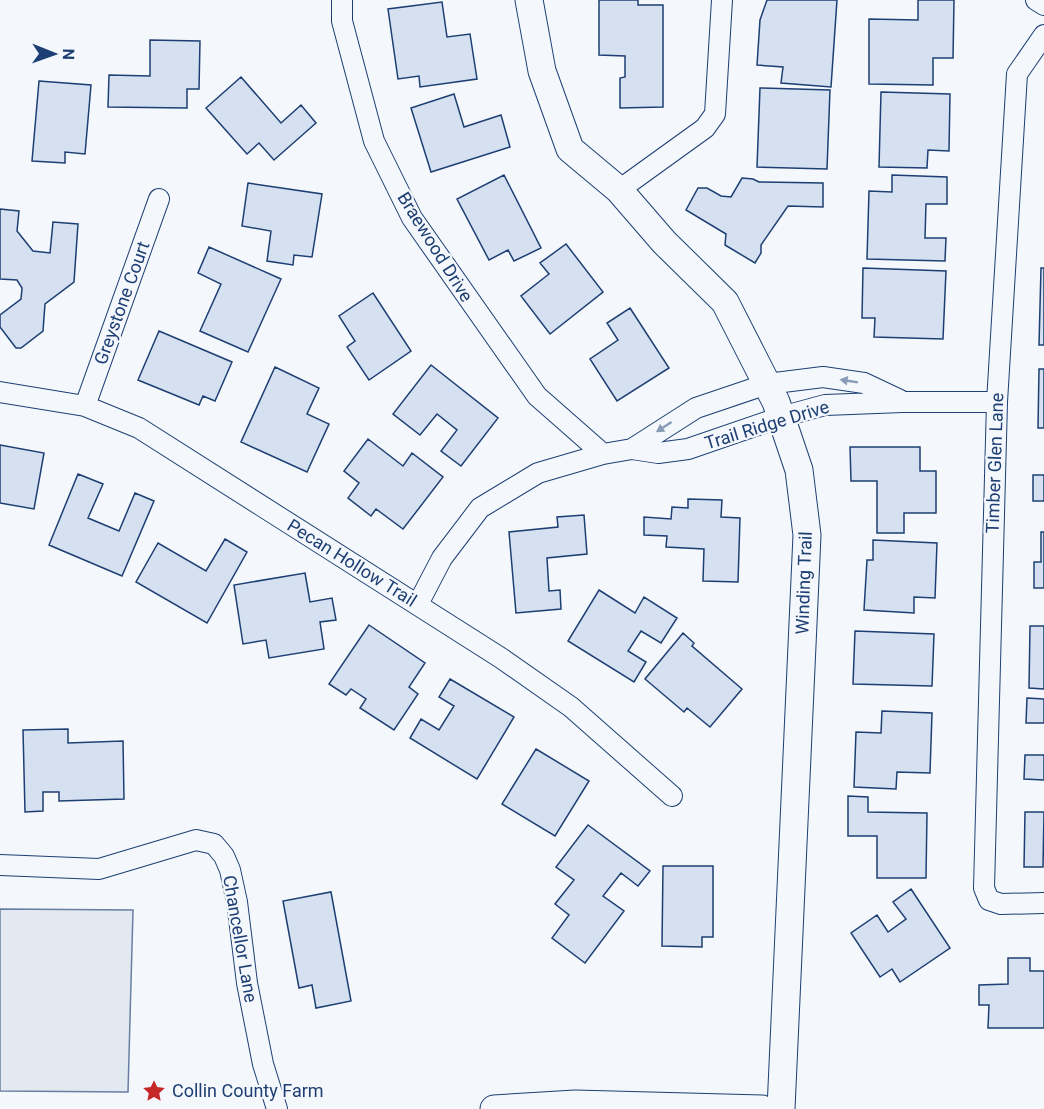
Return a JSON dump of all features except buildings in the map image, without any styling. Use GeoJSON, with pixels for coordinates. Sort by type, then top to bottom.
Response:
{"type":"FeatureCollection","features":[{"type":"Feature","properties":{"kind":"street","name":"Braewood Drive"},"geometry":{"type":"LineString","coordinates":[[342,0],[342,21],[374,141],[412,218],[537,396],[603,454]]}},
{"type":"Feature","properties":{"kind":"street","name":"Winding Trail"},"geometry":{"type":"LineString","coordinates":[[529,0],[542,71],[570,149],[619,190],[664,242],[725,302],[781,417],[799,470],[807,535],[781,1109]]}},
{"type":"Feature","properties":{"kind":"street"},"geometry":{"type":"LineString","coordinates":[[619,190],[705,128],[715,114],[722,0]]}},
{"type":"Feature","properties":{"kind":"street"},"geometry":{"type":"LineString","coordinates":[[1036,0],[1044,5]]}},
{"type":"Feature","properties":{"kind":"street","name":"Timber Glen Lane"},"geometry":{"type":"LineString","coordinates":[[1044,35],[1017,74],[997,402],[984,888],[989,900],[1001,904],[1044,903]]}},
{"type":"Feature","properties":{"kind":"street","name":"Greystone Court"},"geometry":{"type":"LineString","coordinates":[[85,406],[159,199]]}},
{"type":"Feature","properties":{"kind":"street","name":"Trail Ridge Drive"},"geometry":{"type":"LineString","coordinates":[[632,449],[696,408],[766,384],[823,377],[864,383],[903,402]]}},
{"type":"Feature","properties":{"kind":"street","name":"Pecan Hollow Trail"},"geometry":{"type":"LineString","coordinates":[[0,392],[85,406],[139,428],[501,658],[571,707],[672,796]]}},
{"type":"Feature","properties":{"kind":"street","name":"Trail Ridge Drive"},"geometry":{"type":"LineString","coordinates":[[418,604],[442,558],[480,508],[538,473],[603,454],[632,449],[658,453],[688,449],[781,417],[825,405],[997,402]]}},
{"type":"Feature","properties":{"kind":"street","name":"Chancellor Lane"},"geometry":{"type":"LineString","coordinates":[[0,865],[99,869],[196,840],[214,844],[224,856],[230,870],[237,902],[247,983],[261,1053],[278,1109]]}},
{"type":"Feature","properties":{"kind":"street"},"geometry":{"type":"LineString","coordinates":[[494,1109],[575,1104],[762,1109]]}},
{"type":"Feature","properties":{"kind":"shaded area"},"geometry":{"type":"Polygon","coordinates":[[[0,909],[133,910],[128,1092],[0,1091],[0,909]]]}},
{"type":"Feature","properties":{"kind":"place","name":"Collin County Farm"},"geometry":{"type":"Point","coordinates":[154,1091]}}]}
